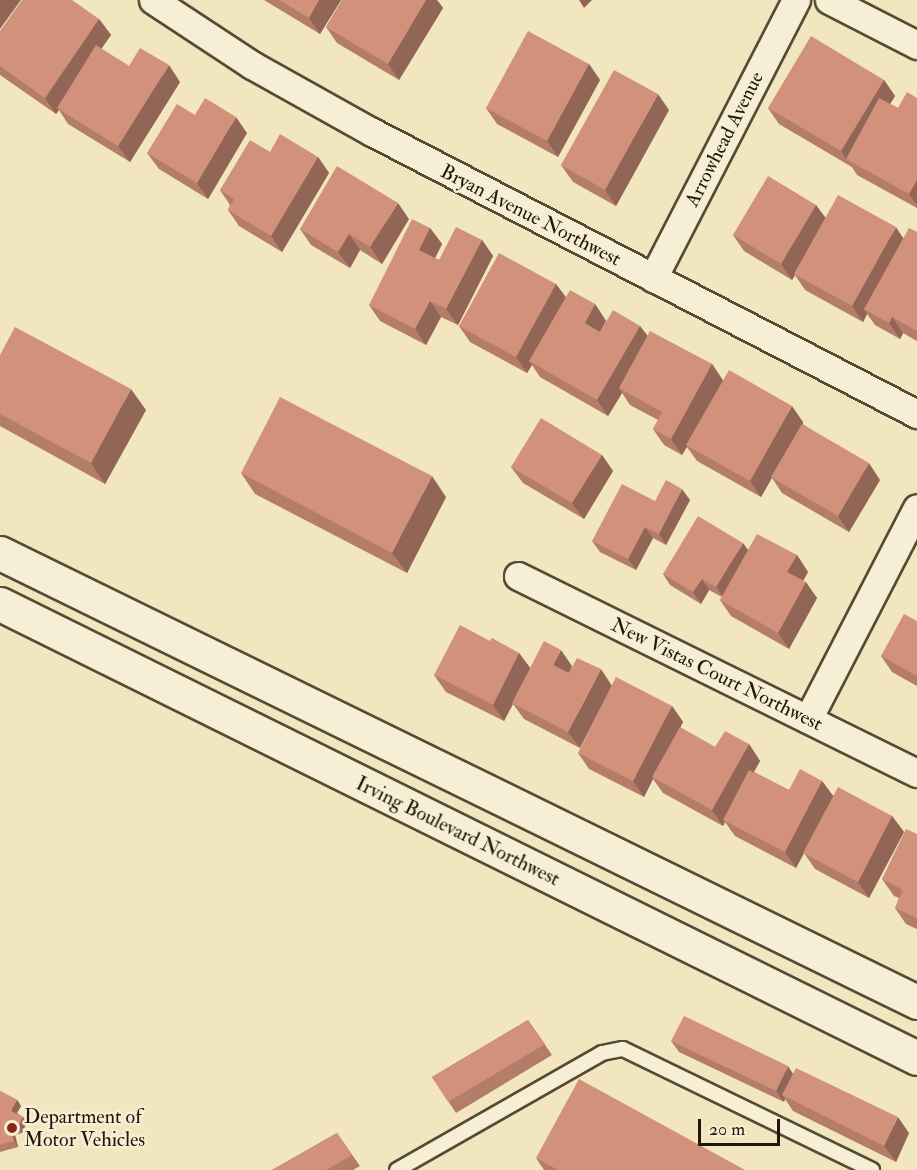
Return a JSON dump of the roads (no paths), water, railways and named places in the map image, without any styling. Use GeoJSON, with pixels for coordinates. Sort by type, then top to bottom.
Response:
{"type":"FeatureCollection","features":[{"type":"Feature","properties":{"kind":"street","name":"Bryan Avenue Northwest"},"geometry":{"type":"LineString","coordinates":[[153,0],[252,65],[372,132],[917,414]]}},
{"type":"Feature","properties":{"kind":"street","name":"Arrowhead Avenue"},"geometry":{"type":"LineString","coordinates":[[653,278],[796,0]]}},
{"type":"Feature","properties":{"kind":"street"},"geometry":{"type":"LineString","coordinates":[[829,0],[917,45]]}},
{"type":"Feature","properties":{"kind":"street"},"geometry":{"type":"LineString","coordinates":[[808,719],[917,508]]}},
{"type":"Feature","properties":{"kind":"street"},"geometry":{"type":"LineString","coordinates":[[0,553],[917,1002]]}},
{"type":"Feature","properties":{"kind":"street","name":"New Vistas Court Northwest"},"geometry":{"type":"LineString","coordinates":[[518,576],[917,773]]}},
{"type":"Feature","properties":{"kind":"street","name":"Irving Boulevard Northwest"},"geometry":{"type":"LineString","coordinates":[[0,604],[917,1058]]}},
{"type":"Feature","properties":{"kind":"lane"},"geometry":{"type":"LineString","coordinates":[[397,1170],[612,1050],[633,1053],[872,1170]]}},
{"type":"Feature","properties":{"kind":"place","name":"Department of Motor Vehicles"},"geometry":{"type":"Point","coordinates":[12,1128]}}]}
